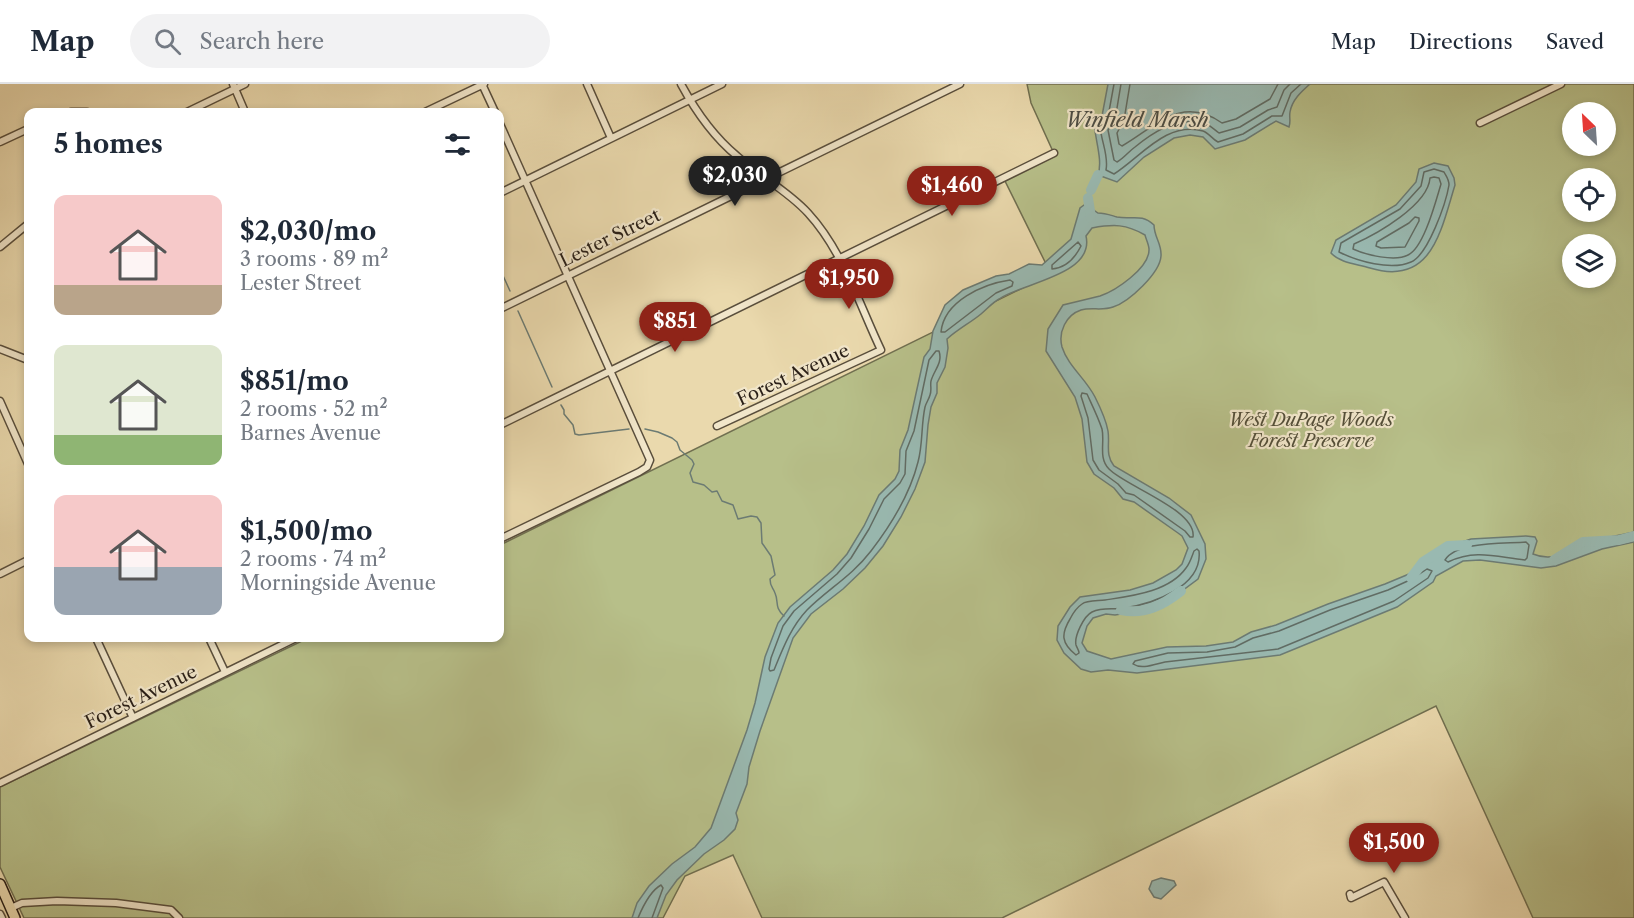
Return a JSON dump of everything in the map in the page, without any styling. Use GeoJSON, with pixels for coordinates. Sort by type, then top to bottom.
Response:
{"type":"FeatureCollection","features":[{"type":"Feature","properties":{"kind":"main road"},"geometry":{"type":"LineString","coordinates":[[0,884],[15,918]]}},
{"type":"Feature","properties":{"kind":"street"},"geometry":{"type":"LineString","coordinates":[[194,108],[234,86],[245,84]]}},
{"type":"Feature","properties":{"kind":"street"},"geometry":{"type":"LineString","coordinates":[[433,108],[483,84],[493,108]]}},
{"type":"Feature","properties":{"kind":"street"},"geometry":{"type":"LineString","coordinates":[[587,84],[611,138]]}},
{"type":"Feature","properties":{"kind":"street"},"geometry":{"type":"LineString","coordinates":[[681,84],[722,142],[744,162],[784,190],[810,215],[831,243],[839,259]]}},
{"type":"Feature","properties":{"kind":"street"},"geometry":{"type":"LineString","coordinates":[[504,191],[722,84]]}},
{"type":"Feature","properties":{"kind":"street","name":"Lester Street"},"geometry":{"type":"LineString","coordinates":[[504,307],[960,84]]}},
{"type":"Feature","properties":{"kind":"street"},"geometry":{"type":"LineString","coordinates":[[1480,123],[1561,84]]}},
{"type":"Feature","properties":{"kind":"street"},"geometry":{"type":"LineString","coordinates":[[234,86],[243,108]]}},
{"type":"Feature","properties":{"kind":"street"},"geometry":{"type":"LineString","coordinates":[[0,142],[24,131]]}},
{"type":"Feature","properties":{"kind":"street"},"geometry":{"type":"LineString","coordinates":[[504,133],[650,460],[647,467],[639,472],[504,537]]}},
{"type":"Feature","properties":{"kind":"street"},"geometry":{"type":"LineString","coordinates":[[504,423],[1054,153]]}},
{"type":"Feature","properties":{"kind":"street"},"geometry":{"type":"LineString","coordinates":[[0,247],[24,227]]}},
{"type":"Feature","properties":{"kind":"street","name":"Forest Avenue"},"geometry":{"type":"LineString","coordinates":[[717,426],[880,350],[839,259]]}},
{"type":"Feature","properties":{"kind":"street"},"geometry":{"type":"LineString","coordinates":[[0,349],[24,358]]}},
{"type":"Feature","properties":{"kind":"street"},"geometry":{"type":"LineString","coordinates":[[0,401],[24,455]]}},
{"type":"Feature","properties":{"kind":"street"},"geometry":{"type":"LineString","coordinates":[[0,574],[24,562]]}},
{"type":"Feature","properties":{"kind":"street"},"geometry":{"type":"LineString","coordinates":[[98,642],[133,718]]}},
{"type":"Feature","properties":{"kind":"street"},"geometry":{"type":"LineString","coordinates":[[211,642],[225,672]]}},
{"type":"Feature","properties":{"kind":"street","name":"Forest Avenue"},"geometry":{"type":"LineString","coordinates":[[0,783],[288,642]]}},
{"type":"Feature","properties":{"kind":"street"},"geometry":{"type":"LineString","coordinates":[[1350,894],[1351,898],[1384,882],[1405,918]]}},
{"type":"Feature","properties":{"kind":"street"},"geometry":{"type":"LineString","coordinates":[[11,908],[22,903],[57,901],[116,903],[171,910],[179,918]]}},
{"type":"Feature","properties":{"kind":"green space","name":"West DuPage Woods Forest Preserve"},"geometry":{"type":"Polygon","coordinates":[[[1027,84],[1634,84],[1634,918],[1533,918],[1436,706],[1002,918],[762,918],[733,855],[685,876],[663,918],[24,918],[0,867],[0,787],[300,642],[504,642],[504,543],[1051,274],[1005,181],[1055,156],[1031,103],[1027,84]]]}},
{"type":"Feature","properties":{"kind":"water","name":"Winfield Marsh"},"geometry":{"type":"Polygon","coordinates":[[[1108,84],[1310,84],[1293,104],[1289,127],[1276,121],[1245,140],[1215,149],[1203,137],[1190,135],[1174,138],[1144,157],[1117,182],[1098,175],[1099,156],[1094,122],[1102,116],[1108,84]]]}},
{"type":"Feature","properties":{"kind":"water"},"geometry":{"type":"Polygon","coordinates":[[[1434,163],[1448,166],[1455,185],[1438,236],[1420,262],[1407,269],[1391,272],[1349,263],[1331,253],[1336,240],[1396,205],[1416,182],[1419,169],[1434,163]]]}},
{"type":"Feature","properties":{"kind":"water"},"geometry":{"type":"Polygon","coordinates":[[[1084,205],[1098,213],[1149,221],[1154,225],[1161,256],[1150,278],[1120,304],[1109,308],[1085,309],[1071,316],[1062,330],[1062,347],[1068,360],[1091,390],[1101,409],[1108,431],[1111,462],[1114,466],[1169,498],[1191,515],[1205,544],[1206,559],[1198,579],[1171,599],[1133,612],[1106,614],[1093,618],[1087,626],[1082,643],[1087,651],[1111,659],[1167,647],[1206,646],[1233,642],[1251,632],[1276,625],[1409,574],[1456,544],[1471,539],[1535,537],[1537,541],[1533,554],[1542,557],[1567,553],[1601,539],[1634,532],[1634,542],[1602,549],[1556,566],[1541,568],[1480,560],[1463,561],[1436,576],[1433,582],[1397,607],[1280,655],[1137,673],[1108,670],[1091,672],[1081,669],[1064,653],[1057,640],[1058,626],[1070,607],[1080,597],[1130,590],[1153,583],[1182,564],[1188,548],[1182,536],[1134,502],[1123,499],[1114,488],[1094,474],[1087,462],[1082,419],[1075,397],[1046,351],[1048,329],[1063,305],[1100,296],[1114,289],[1138,271],[1148,256],[1149,247],[1145,235],[1138,231],[1120,226],[1092,228],[1086,236],[1086,249],[1079,260],[1068,269],[999,299],[947,339],[945,367],[937,383],[937,393],[931,407],[925,462],[915,489],[883,546],[865,568],[811,614],[793,638],[749,767],[747,784],[736,813],[738,820],[735,829],[677,880],[666,895],[657,918],[632,918],[637,903],[649,886],[672,864],[695,847],[711,828],[747,730],[765,657],[778,623],[790,607],[833,570],[847,554],[879,495],[895,479],[899,471],[900,450],[908,430],[924,357],[930,349],[933,331],[945,305],[963,290],[996,276],[1009,274],[1029,264],[1042,265],[1071,239],[1080,208],[1084,205]]]}},
{"type":"Feature","properties":{"kind":"water"},"geometry":{"type":"Polygon","coordinates":[[[1161,878],[1174,881],[1176,885],[1161,899],[1154,897],[1149,889],[1152,881],[1161,878]]]}},
{"type":"Feature","properties":{"kind":"waterway"},"geometry":{"type":"LineString","coordinates":[[1091,190],[1098,175]]}},
{"type":"Feature","properties":{"kind":"waterway"},"geometry":{"type":"LineString","coordinates":[[1088,198],[1091,218]]}},
{"type":"Feature","properties":{"kind":"waterway"},"geometry":{"type":"LineString","coordinates":[[504,278],[510,291]]}},
{"type":"Feature","properties":{"kind":"waterway"},"geometry":{"type":"LineString","coordinates":[[518,311],[552,387]]}},
{"type":"Feature","properties":{"kind":"waterway"},"geometry":{"type":"LineString","coordinates":[[561,405],[564,414],[573,425],[575,434],[629,429]]}},
{"type":"Feature","properties":{"kind":"waterway"},"geometry":{"type":"LineString","coordinates":[[645,429],[658,432],[677,442],[680,450],[694,464],[690,473],[693,482],[704,485],[712,492],[717,491],[722,501],[733,505],[738,519],[757,517],[761,523],[762,543],[771,556],[775,575],[770,579],[771,584],[779,610],[784,616]]}},
{"type":"Feature","properties":{"kind":"waterway"},"geometry":{"type":"LineString","coordinates":[[1554,560],[1583,542],[1619,540],[1634,536]]}},
{"type":"Feature","properties":{"kind":"waterway"},"geometry":{"type":"LineString","coordinates":[[1411,578],[1423,562],[1448,546],[1467,545]]}},
{"type":"Feature","properties":{"kind":"waterway"},"geometry":{"type":"LineString","coordinates":[[1121,610],[1138,611],[1153,608],[1181,591]]}}]}
